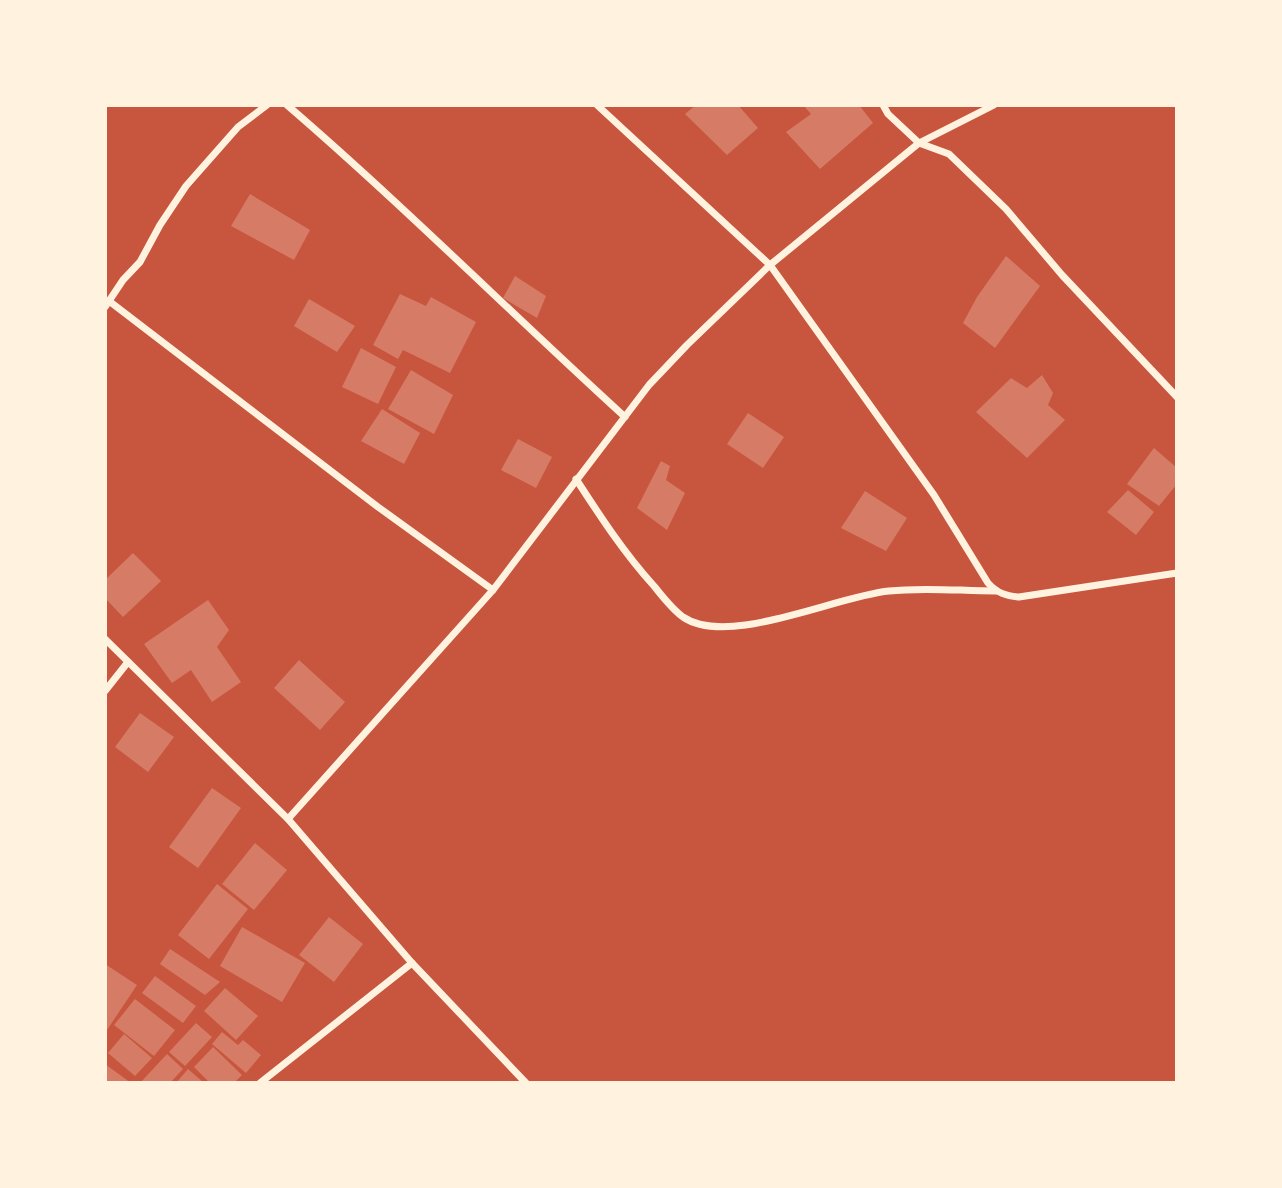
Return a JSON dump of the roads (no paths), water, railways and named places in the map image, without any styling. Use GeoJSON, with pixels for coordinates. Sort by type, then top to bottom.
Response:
{"type":"FeatureCollection","features":[{"type":"Feature","properties":{"kind":"street"},"geometry":{"type":"LineString","coordinates":[[267,105],[238,127],[186,186],[140,261],[122,280],[107,304],[493,590]]}},
{"type":"Feature","properties":{"kind":"street"},"geometry":{"type":"LineString","coordinates":[[287,105],[341,151],[625,417]]}},
{"type":"Feature","properties":{"kind":"street"},"geometry":{"type":"LineString","coordinates":[[597,105],[770,265],[898,443],[934,495],[988,583],[996,591],[1019,597],[1177,573]]}},
{"type":"Feature","properties":{"kind":"street"},"geometry":{"type":"LineString","coordinates":[[883,105],[888,114],[919,143],[949,154],[1006,209],[1062,275],[1177,397]]}},
{"type":"Feature","properties":{"kind":"street"},"geometry":{"type":"LineString","coordinates":[[288,819],[493,590],[649,384],[770,265],[919,143],[994,105]]}},
{"type":"Feature","properties":{"kind":"street"},"geometry":{"type":"LineString","coordinates":[[576,479],[608,530],[645,577],[684,617],[699,625],[727,628],[749,626],[889,590],[996,591]]}},
{"type":"Feature","properties":{"kind":"street"},"geometry":{"type":"LineString","coordinates":[[105,639],[288,819],[412,963],[526,1083]]}},
{"type":"Feature","properties":{"kind":"street"},"geometry":{"type":"LineString","coordinates":[[105,691],[128,662]]}},
{"type":"Feature","properties":{"kind":"street"},"geometry":{"type":"LineString","coordinates":[[260,1083],[412,963]]}}]}
